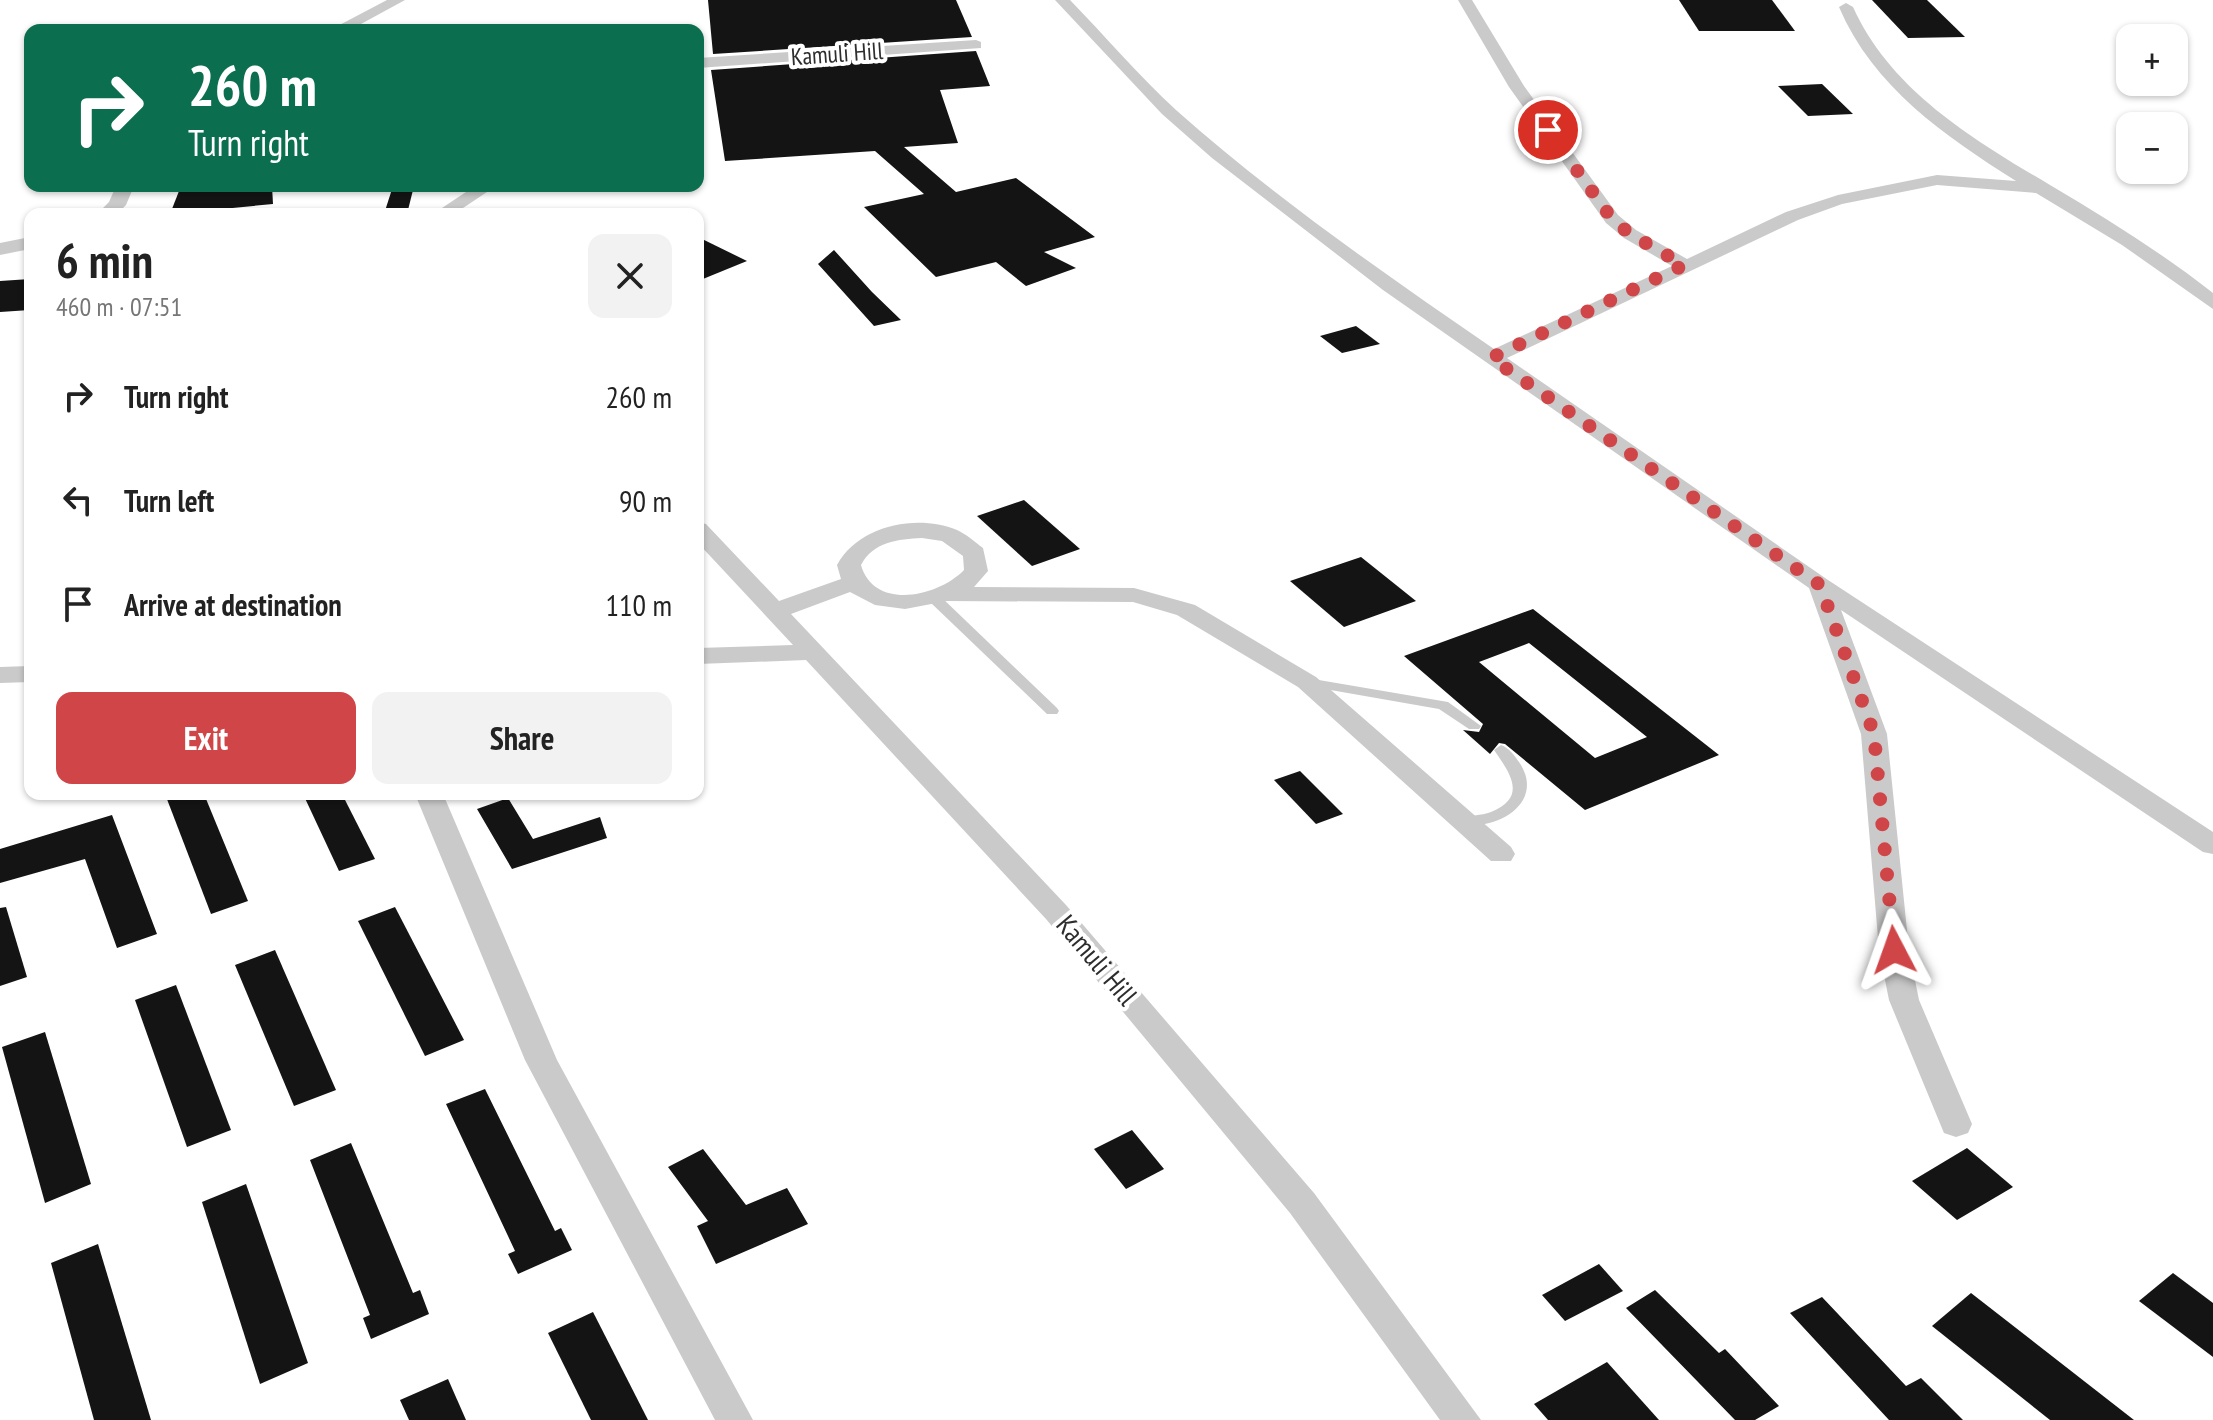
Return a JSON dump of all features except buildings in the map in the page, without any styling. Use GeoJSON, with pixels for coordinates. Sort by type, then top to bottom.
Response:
{"type":"FeatureCollection","features":[{"type":"Feature","properties":{"kind":"street"},"geometry":{"type":"LineString","coordinates":[[350,24],[398,0]]}},
{"type":"Feature","properties":{"kind":"street"},"geometry":{"type":"LineString","coordinates":[[1062,0],[1168,111],[1218,154],[1491,358],[1820,585],[2213,845]]}},
{"type":"Feature","properties":{"kind":"street"},"geometry":{"type":"LineString","coordinates":[[1465,0],[1517,87],[1612,219],[1630,234],[1684,265]]}},
{"type":"Feature","properties":{"kind":"street"},"geometry":{"type":"LineString","coordinates":[[1846,7],[1870,54],[1900,86],[1965,138],[2164,265],[2213,303]]}},
{"type":"Feature","properties":{"kind":"street","name":"Kamuli Hill"},"geometry":{"type":"LineString","coordinates":[[704,63],[976,45]]}},
{"type":"Feature","properties":{"kind":"street"},"geometry":{"type":"LineString","coordinates":[[1491,358],[1684,265],[1792,216],[1838,200],[1916,183],[1960,180],[2043,188]]}},
{"type":"Feature","properties":{"kind":"street"},"geometry":{"type":"LineString","coordinates":[[452,208],[477,192]]}},
{"type":"Feature","properties":{"kind":"street"},"geometry":{"type":"LineString","coordinates":[[0,249],[24,244]]}},
{"type":"Feature","properties":{"kind":"street"},"geometry":{"type":"LineString","coordinates":[[942,597],[971,580],[978,562],[969,546],[936,532],[894,533],[868,543],[852,557],[849,565],[854,582],[872,596],[886,600],[1105,593],[1160,601],[1186,610],[1307,682],[1501,854]]}},
{"type":"Feature","properties":{"kind":"street","name":"Kamuli Hill"},"geometry":{"type":"LineString","coordinates":[[704,535],[1087,948],[1302,1203],[1462,1420]]}},
{"type":"Feature","properties":{"kind":"street"},"geometry":{"type":"LineString","coordinates":[[776,611],[854,582]]}},
{"type":"Feature","properties":{"kind":"street"},"geometry":{"type":"LineString","coordinates":[[1820,585],[1874,734],[1894,950],[1904,1000],[1956,1124]]}},
{"type":"Feature","properties":{"kind":"street"},"geometry":{"type":"LineString","coordinates":[[704,656],[814,652]]}},
{"type":"Feature","properties":{"kind":"street"},"geometry":{"type":"LineString","coordinates":[[0,675],[24,674]]}},
{"type":"Feature","properties":{"kind":"street"},"geometry":{"type":"LineString","coordinates":[[432,800],[541,1060],[734,1420]]}},
{"type":"Feature","properties":{"kind":"lane"},"geometry":{"type":"LineString","coordinates":[[942,597],[1052,711]]}},
{"type":"Feature","properties":{"kind":"lane"},"geometry":{"type":"LineString","coordinates":[[1307,682],[1443,705],[1474,726]]}},
{"type":"Feature","properties":{"kind":"lane"},"geometry":{"type":"LineString","coordinates":[[1464,821],[1490,820],[1509,811],[1520,792],[1517,766],[1501,750]]}},
{"type":"Feature","properties":{"kind":"route"},"geometry":{"type":"LineString","coordinates":[[1548,130],[1612,219],[1630,234],[1684,265],[1491,358],[1820,585],[1874,734],[1894,950]]}}]}
